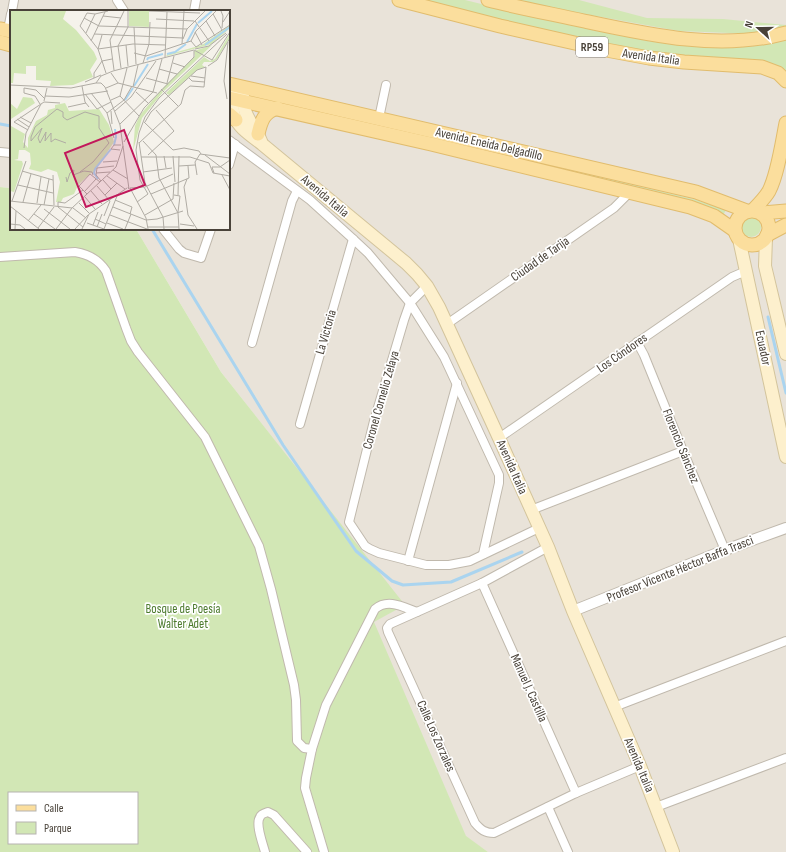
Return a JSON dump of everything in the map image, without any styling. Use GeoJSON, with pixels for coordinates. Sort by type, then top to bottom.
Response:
{"type":"FeatureCollection","features":[{"type":"Feature","properties":{"kind":"main road","name":"Avenida Italia"},"geometry":{"type":"LineString","coordinates":[[398,0],[508,28],[649,58],[684,62],[762,67],[778,73],[786,81]]}},
{"type":"Feature","properties":{"kind":"main road","name":"Avenida Italia"},"geometry":{"type":"LineString","coordinates":[[488,0],[629,30],[710,41],[742,41],[786,33]]}},
{"type":"Feature","properties":{"kind":"main road"},"geometry":{"type":"LineString","coordinates":[[0,42],[10,45]]}},
{"type":"Feature","properties":{"kind":"main road","name":"Avenida Italia"},"geometry":{"type":"LineString","coordinates":[[235,93],[232,117],[240,127],[260,139],[406,263],[427,286],[447,324],[548,547],[640,766],[673,852]]}},
{"type":"Feature","properties":{"kind":"main road","name":"Avenida Italia"},"geometry":{"type":"LineString","coordinates":[[235,93],[248,120],[260,139]]}},
{"type":"Feature","properties":{"kind":"main road","name":"Avenida Eneida Delgadillo"},"geometry":{"type":"LineString","coordinates":[[235,93],[379,118],[696,192],[754,211],[786,211]]}},
{"type":"Feature","properties":{"kind":"main road","name":"Avenida Eneida Delgadillo"},"geometry":{"type":"LineString","coordinates":[[235,93],[277,108],[704,211],[714,216],[737,235]]}},
{"type":"Feature","properties":{"kind":"main road"},"geometry":{"type":"LineString","coordinates":[[260,139],[262,120],[270,110],[277,108]]}},
{"type":"Feature","properties":{"kind":"main road"},"geometry":{"type":"LineString","coordinates":[[786,123],[775,175],[769,190],[754,211],[739,216],[734,225],[737,235],[747,245],[753,245],[758,244],[767,236],[786,224]]}},
{"type":"Feature","properties":{"kind":"main road"},"geometry":{"type":"LineString","coordinates":[[754,211],[767,219],[769,227],[767,236]]}},
{"type":"Feature","properties":{"kind":"main road","name":"Ecuador"},"geometry":{"type":"LineString","coordinates":[[737,235],[786,457]]}},
{"type":"Feature","properties":{"kind":"main road","name":"Ecuador"},"geometry":{"type":"LineString","coordinates":[[767,236],[765,266],[786,354]]}},
{"type":"Feature","properties":{"kind":"street"},"geometry":{"type":"LineString","coordinates":[[12,10],[14,0]]}},
{"type":"Feature","properties":{"kind":"street"},"geometry":{"type":"LineString","coordinates":[[117,0],[123,10]]}},
{"type":"Feature","properties":{"kind":"street"},"geometry":{"type":"LineString","coordinates":[[194,10],[196,0]]}},
{"type":"Feature","properties":{"kind":"street"},"geometry":{"type":"LineString","coordinates":[[6,30],[10,16]]}},
{"type":"Feature","properties":{"kind":"street"},"geometry":{"type":"LineString","coordinates":[[379,118],[386,85]]}},
{"type":"Feature","properties":{"kind":"street"},"geometry":{"type":"LineString","coordinates":[[230,157],[232,142],[297,191],[353,239],[368,254],[410,303],[444,357],[499,475],[499,484],[483,554]]}},
{"type":"Feature","properties":{"kind":"street"},"geometry":{"type":"LineString","coordinates":[[0,152],[10,153]]}},
{"type":"Feature","properties":{"kind":"street"},"geometry":{"type":"LineString","coordinates":[[252,343],[292,201],[297,191]]}},
{"type":"Feature","properties":{"kind":"street","name":"Ciudad de Tarija"},"geometry":{"type":"LineString","coordinates":[[447,324],[614,208],[630,192]]}},
{"type":"Feature","properties":{"kind":"street"},"geometry":{"type":"LineString","coordinates":[[164,230],[184,253],[201,258],[210,230]]}},
{"type":"Feature","properties":{"kind":"street","name":"La Victoria"},"geometry":{"type":"LineString","coordinates":[[300,424],[353,239]]}},
{"type":"Feature","properties":{"kind":"street"},"geometry":{"type":"LineString","coordinates":[[0,257],[75,252],[83,253],[90,256],[106,271],[132,341],[138,352],[204,437],[259,546],[272,589],[294,685],[297,741],[304,748],[312,749]]}},
{"type":"Feature","properties":{"kind":"street","name":"Los Cóndores"},"geometry":{"type":"LineString","coordinates":[[499,438],[732,277],[746,271]]}},
{"type":"Feature","properties":{"kind":"street","name":"Coronel Cornelio Zelaya"},"geometry":{"type":"LineString","coordinates":[[408,561],[365,546],[349,522],[374,421],[404,320],[410,303],[427,286]]}},
{"type":"Feature","properties":{"kind":"street","name":"Florencio Sánchez"},"geometry":{"type":"LineString","coordinates":[[637,342],[644,355],[725,550]]}},
{"type":"Feature","properties":{"kind":"street"},"geometry":{"type":"LineString","coordinates":[[457,383],[408,561],[426,565],[449,565],[470,561],[539,528]]}},
{"type":"Feature","properties":{"kind":"street"},"geometry":{"type":"LineString","coordinates":[[531,510],[683,452]]}},
{"type":"Feature","properties":{"kind":"street","name":"Profesor Vicente Héctor Baffa Trasci"},"geometry":{"type":"LineString","coordinates":[[574,611],[725,550],[786,528]]}},
{"type":"Feature","properties":{"kind":"street"},"geometry":{"type":"LineString","coordinates":[[324,852],[305,788],[306,778],[312,749],[331,694],[374,609],[380,604],[388,603],[417,612],[482,583],[548,547]]}},
{"type":"Feature","properties":{"kind":"street","name":"Manuel J. Castilla"},"geometry":{"type":"LineString","coordinates":[[482,583],[576,793]]}},
{"type":"Feature","properties":{"kind":"street","name":"Calle Los Zorzales"},"geometry":{"type":"LineString","coordinates":[[417,612],[390,624],[387,628],[475,823],[482,831],[494,833],[548,807]]}},
{"type":"Feature","properties":{"kind":"street"},"geometry":{"type":"LineString","coordinates":[[614,707],[786,642]]}},
{"type":"Feature","properties":{"kind":"street"},"geometry":{"type":"LineString","coordinates":[[656,807],[786,758]]}},
{"type":"Feature","properties":{"kind":"street"},"geometry":{"type":"LineString","coordinates":[[568,852],[548,807],[576,793],[640,766]]}},
{"type":"Feature","properties":{"kind":"street"},"geometry":{"type":"LineString","coordinates":[[265,852],[258,825],[259,818],[268,812],[274,815],[307,852]]}},
{"type":"Feature","properties":{"kind":"shaded area"},"geometry":{"type":"Polygon","coordinates":[[[0,0],[786,0],[786,852],[488,852],[466,837],[373,622],[404,605],[221,372],[137,230],[230,230],[230,10],[10,10],[10,189],[0,187],[0,0]]]}},
{"type":"Feature","properties":{"kind":"green space"},"geometry":{"type":"Polygon","coordinates":[[[409,0],[465,0],[535,17],[648,41],[702,47],[758,46],[786,38],[786,77],[620,49],[409,0]]]}},
{"type":"Feature","properties":{"kind":"green space"},"geometry":{"type":"Polygon","coordinates":[[[519,0],[579,0],[647,18],[723,19],[786,25],[786,28],[755,34],[679,31],[546,7],[519,0]]]}},
{"type":"Feature","properties":{"kind":"green space"},"geometry":{"type":"Polygon","coordinates":[[[312,108],[693,199],[726,210],[722,217],[303,111],[312,108]]]}},
{"type":"Feature","properties":{"kind":"green space","name":"Bosque de Poesía Walter Adet"},"geometry":{"type":"Polygon","coordinates":[[[0,187],[10,189],[10,230],[137,230],[221,372],[405,605],[374,622],[466,836],[488,852],[0,852],[0,187]]]}},
{"type":"Feature","properties":{"kind":"green space"},"geometry":{"type":"Polygon","coordinates":[[[751,217],[758,220],[761,227],[758,234],[751,237],[744,234],[741,227],[744,220],[751,217]]]}},
{"type":"Feature","properties":{"kind":"waterway"},"geometry":{"type":"LineString","coordinates":[[0,124],[10,126]]}},
{"type":"Feature","properties":{"kind":"waterway"},"geometry":{"type":"LineString","coordinates":[[153,230],[283,445],[356,551],[392,581],[403,585],[451,582],[522,552]]}},
{"type":"Feature","properties":{"kind":"waterway"},"geometry":{"type":"LineString","coordinates":[[768,317],[786,393]]}}]}
